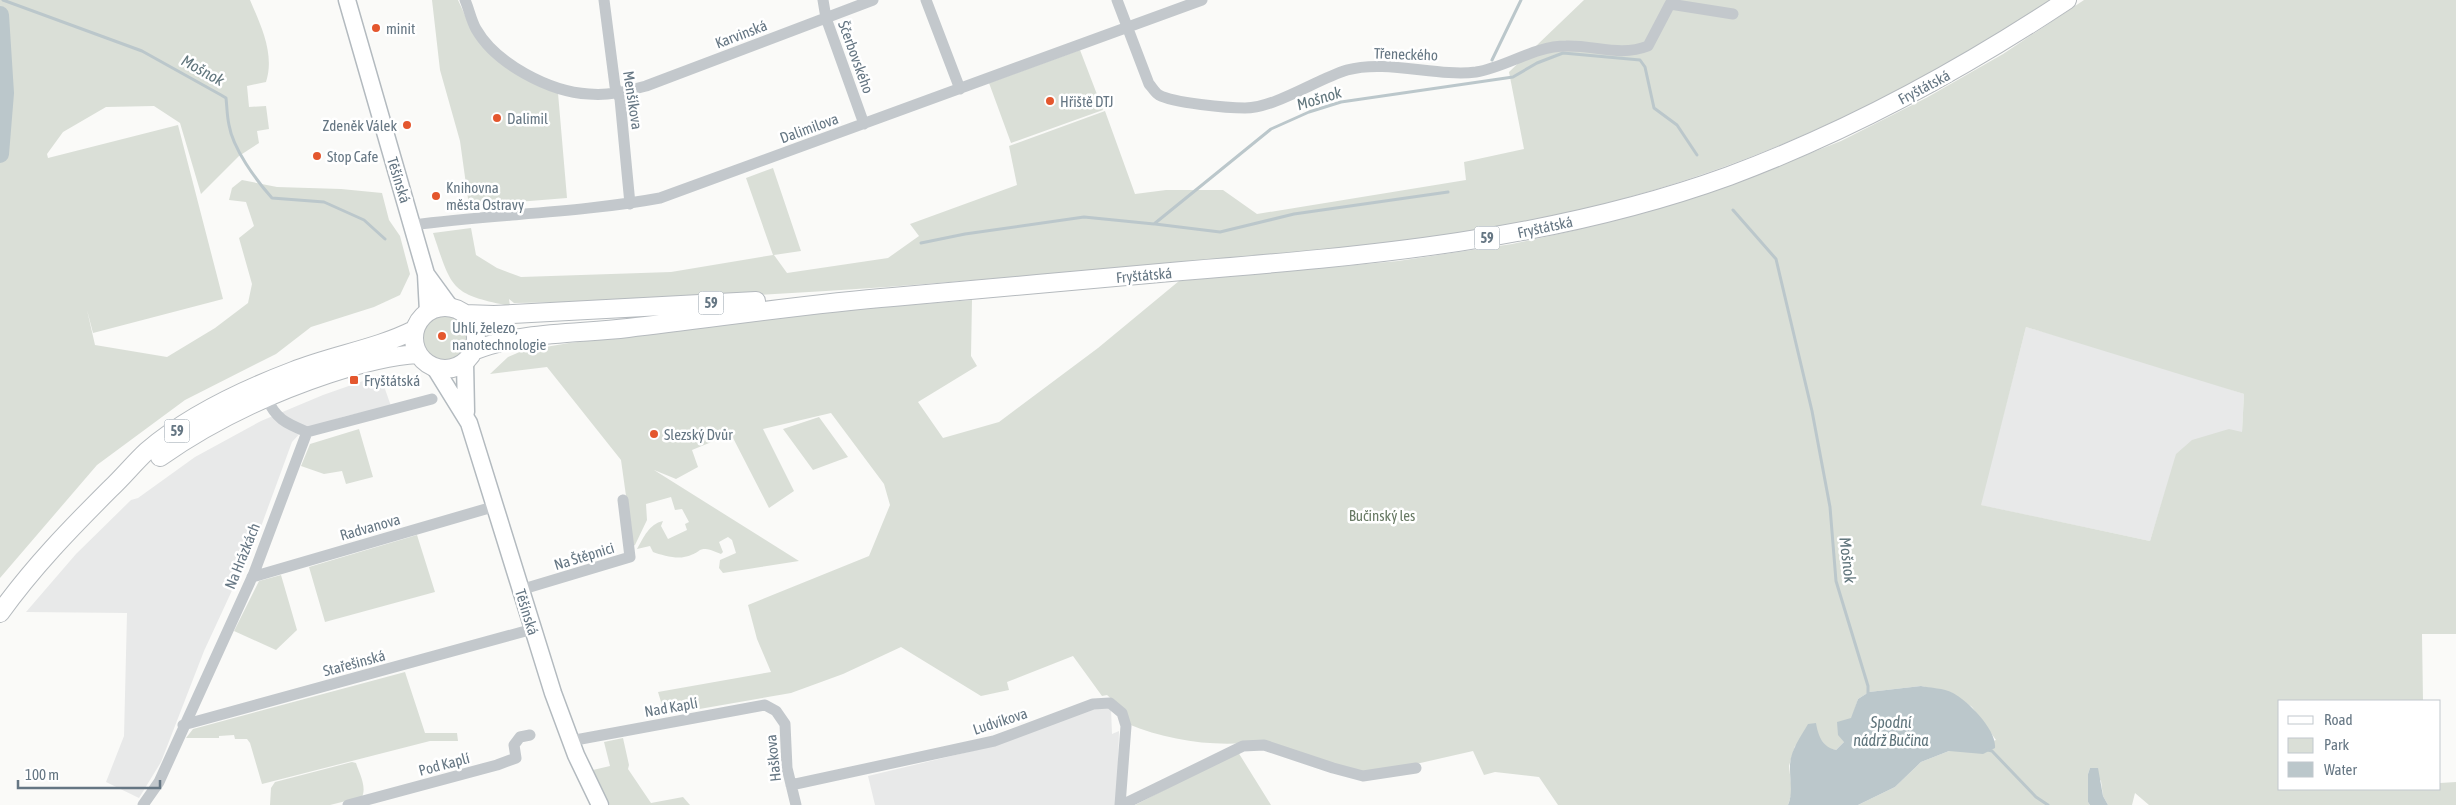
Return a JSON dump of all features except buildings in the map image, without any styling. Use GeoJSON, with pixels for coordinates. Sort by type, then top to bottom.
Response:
{"type":"FeatureCollection","features":[{"type":"Feature","properties":{"kind":"main road","name":"Těšínská"},"geometry":{"type":"LineString","coordinates":[[347,0],[426,274],[428,312]]}},
{"type":"Feature","properties":{"kind":"main road","name":"Fryštátská"},"geometry":{"type":"LineString","coordinates":[[469,357],[507,339],[626,328],[857,300],[1397,252],[1510,234],[1570,222],[1647,202],[1721,178],[1837,132],[1922,90],[1998,46],[2067,0]]}},
{"type":"Feature","properties":{"kind":"main road","name":"Těšínská"},"geometry":{"type":"LineString","coordinates":[[426,274],[457,310]]}},
{"type":"Feature","properties":{"kind":"main road","name":"Fryštátská"},"geometry":{"type":"LineString","coordinates":[[457,310],[512,314],[733,302],[857,300]]}},
{"type":"Feature","properties":{"kind":"main road"},"geometry":{"type":"LineString","coordinates":[[437,308],[457,310],[475,331],[469,357],[449,369],[428,365],[418,354],[413,342],[414,330],[419,320],[428,312],[437,308]]}},
{"type":"Feature","properties":{"kind":"main road","name":"59"},"geometry":{"type":"LineString","coordinates":[[0,613],[46,554],[83,514],[110,490],[148,451],[187,424],[232,398],[293,371],[385,343],[414,330]]}},
{"type":"Feature","properties":{"kind":"main road","name":"59"},"geometry":{"type":"LineString","coordinates":[[110,490],[221,418],[266,397],[353,366],[394,355],[418,354]]}},
{"type":"Feature","properties":{"kind":"main road","name":"Těšínská"},"geometry":{"type":"LineString","coordinates":[[466,415],[469,357]]}},
{"type":"Feature","properties":{"kind":"main road","name":"Těšínská"},"geometry":{"type":"LineString","coordinates":[[436,368],[466,415],[496,506],[520,590],[570,740],[600,805]]}},
{"type":"Feature","properties":{"kind":"street","name":"Karvinská"},"geometry":{"type":"LineString","coordinates":[[465,0],[477,30],[502,58],[529,76],[564,90],[589,94],[618,94],[646,86],[872,0]]}},
{"type":"Feature","properties":{"kind":"street","name":"Menšíkova"},"geometry":{"type":"LineString","coordinates":[[604,0],[615,86],[618,94],[630,204]]}},
{"type":"Feature","properties":{"kind":"street","name":"Ščerbovského"},"geometry":{"type":"LineString","coordinates":[[823,0],[826,18],[864,124]]}},
{"type":"Feature","properties":{"kind":"street"},"geometry":{"type":"LineString","coordinates":[[926,0],[960,88]]}},
{"type":"Feature","properties":{"kind":"street","name":"Třeneckého"},"geometry":{"type":"LineString","coordinates":[[1116,0],[1150,84],[1158,95],[1178,100],[1246,108],[1261,106],[1348,70],[1373,67],[1475,72],[1501,65],[1542,49],[1566,46],[1632,52],[1648,46],[1670,4],[1733,14]]}},
{"type":"Feature","properties":{"kind":"street","name":"Dalimilova"},"geometry":{"type":"LineString","coordinates":[[413,225],[478,217],[630,204],[660,198],[1202,0]]}},
{"type":"Feature","properties":{"kind":"street"},"geometry":{"type":"LineString","coordinates":[[266,397],[274,414],[290,425],[307,432],[432,399]]}},
{"type":"Feature","properties":{"kind":"street","name":"Na Hrázkách"},"geometry":{"type":"LineString","coordinates":[[143,805],[159,782],[252,576],[307,432]]}},
{"type":"Feature","properties":{"kind":"street","name":"Na Štěpnici"},"geometry":{"type":"LineString","coordinates":[[520,590],[630,557],[623,500]]}},
{"type":"Feature","properties":{"kind":"street","name":"Radvanova"},"geometry":{"type":"LineString","coordinates":[[252,576],[496,506]]}},
{"type":"Feature","properties":{"kind":"street","name":"Stařešinská"},"geometry":{"type":"LineString","coordinates":[[183,726],[533,629]]}},
{"type":"Feature","properties":{"kind":"street","name":"Ludvíkova"},"geometry":{"type":"LineString","coordinates":[[791,785],[994,741],[1093,704],[1110,703],[1122,713],[1126,726],[1121,805],[1243,746],[1264,745],[1363,776],[1374,776],[1416,768]]}},
{"type":"Feature","properties":{"kind":"street","name":"Nad Kaplí"},"geometry":{"type":"LineString","coordinates":[[570,740],[766,705],[776,711]]}},
{"type":"Feature","properties":{"kind":"street","name":"Haškova"},"geometry":{"type":"LineString","coordinates":[[776,711],[785,724],[787,768],[796,805]]}},
{"type":"Feature","properties":{"kind":"street","name":"Pod Kaplí"},"geometry":{"type":"LineString","coordinates":[[348,805],[497,765],[516,758],[514,745],[520,737],[530,735]]}},
{"type":"Feature","properties":{"kind":"shaded area"},"geometry":{"type":"Polygon","coordinates":[[[2026,327],[2134,357],[2244,394],[2242,432],[2177,454],[2150,541],[1980,505],[2026,327]]]}},
{"type":"Feature","properties":{"kind":"shaded area"},"geometry":{"type":"Polygon","coordinates":[[[380,375],[391,406],[346,416],[304,429],[292,442],[259,532],[204,651],[161,762],[139,798],[106,782],[124,736],[127,613],[26,612],[76,554],[131,500],[138,498],[195,457],[261,421],[323,395],[380,375]]]}},
{"type":"Feature","properties":{"kind":"shaded area"},"geometry":{"type":"Polygon","coordinates":[[[1111,708],[1112,734],[1119,731],[1117,805],[875,805],[868,776],[993,746],[1092,709],[1111,708]]]}},
{"type":"Feature","properties":{"kind":"green space"},"geometry":{"type":"Polygon","coordinates":[[[0,0],[250,0],[266,40],[269,61],[266,82],[247,86],[249,107],[266,106],[269,129],[257,131],[259,143],[239,156],[201,194],[180,123],[154,106],[106,107],[63,132],[47,154],[48,158],[178,125],[223,299],[93,333],[87,310],[95,345],[167,357],[215,328],[248,303],[252,284],[239,238],[254,226],[246,202],[229,200],[232,188],[242,180],[277,187],[341,189],[382,193],[389,220],[400,236],[410,274],[400,295],[374,307],[311,327],[276,354],[185,400],[97,465],[0,578],[0,0]]]}},
{"type":"Feature","properties":{"kind":"green space"},"geometry":{"type":"Polygon","coordinates":[[[432,0],[458,0],[475,37],[558,93],[567,198],[469,206],[460,141],[440,70],[432,0]]]}},
{"type":"Feature","properties":{"kind":"green space"},"geometry":{"type":"Polygon","coordinates":[[[1584,0],[2050,0],[1987,40],[1923,77],[1791,141],[1723,167],[1654,190],[1582,210],[1459,233],[1310,251],[963,281],[813,292],[589,302],[514,303],[509,299],[510,306],[475,297],[456,286],[450,278],[433,233],[471,228],[476,255],[497,268],[521,277],[671,272],[773,255],[746,178],[773,168],[801,251],[774,255],[787,273],[888,258],[919,236],[910,224],[1017,185],[1009,146],[1105,111],[1135,194],[1166,190],[1223,190],[1257,214],[1466,180],[1464,162],[1524,149],[1509,72],[1584,0]]]}},
{"type":"Feature","properties":{"kind":"green space","name":"Bučinský les"},"geometry":{"type":"Polygon","coordinates":[[[2084,0],[2456,0],[2456,634],[2422,634],[2423,700],[2278,700],[2278,790],[2441,790],[2441,783],[2456,782],[2456,805],[2149,805],[2135,793],[2132,805],[2108,805],[2103,796],[2101,781],[2090,768],[2088,774],[2088,802],[2090,805],[1858,805],[1895,787],[1921,762],[1949,751],[1963,751],[1996,740],[1972,707],[1952,693],[1921,686],[1869,692],[1858,699],[1844,742],[1836,750],[1829,749],[1818,737],[1795,746],[1789,766],[1792,792],[1788,805],[1558,805],[1539,777],[1495,772],[1484,775],[1473,751],[1372,774],[1245,743],[1200,742],[1156,734],[1128,724],[1125,711],[1107,695],[1102,696],[1073,656],[1007,682],[1009,690],[981,696],[901,647],[843,674],[791,693],[665,715],[658,692],[771,672],[757,639],[748,605],[869,556],[890,505],[884,484],[831,413],[763,429],[794,491],[769,508],[731,434],[692,450],[698,467],[676,479],[654,470],[799,561],[723,573],[719,568],[720,560],[736,553],[732,540],[728,537],[719,542],[723,552],[721,554],[703,549],[691,555],[677,557],[653,552],[650,546],[637,549],[647,532],[654,525],[663,521],[661,526],[668,539],[687,530],[685,524],[689,522],[682,509],[675,510],[671,497],[646,504],[647,520],[633,546],[621,460],[547,367],[490,374],[508,357],[522,351],[569,343],[858,309],[972,300],[971,356],[977,366],[918,402],[943,438],[999,422],[1098,348],[1179,281],[1398,261],[1512,244],[1572,231],[1683,201],[1733,184],[1841,141],[1926,98],[2003,54],[2084,0]],[[2026,327],[1981,505],[2150,541],[2176,454],[2192,440],[2229,429],[2242,432],[2244,394],[2026,327]]]}},
{"type":"Feature","properties":{"kind":"green space"},"geometry":{"type":"Polygon","coordinates":[[[1080,50],[1103,110],[1011,143],[989,83],[1080,50]]]}},
{"type":"Feature","properties":{"kind":"green space"},"geometry":{"type":"Polygon","coordinates":[[[444,315],[457,319],[463,325],[467,338],[463,351],[457,357],[444,361],[431,357],[425,351],[421,338],[425,325],[431,319],[444,315]]]}},
{"type":"Feature","properties":{"kind":"green space"},"geometry":{"type":"Polygon","coordinates":[[[819,417],[848,457],[813,470],[783,429],[819,417]]]}},
{"type":"Feature","properties":{"kind":"green space"},"geometry":{"type":"Polygon","coordinates":[[[359,429],[373,477],[346,484],[342,471],[324,474],[301,466],[310,444],[359,429]]]}},
{"type":"Feature","properties":{"kind":"green space"},"geometry":{"type":"Polygon","coordinates":[[[417,535],[435,592],[325,622],[309,567],[417,535]]]}},
{"type":"Feature","properties":{"kind":"green space"},"geometry":{"type":"Polygon","coordinates":[[[281,575],[297,630],[276,650],[234,631],[259,581],[281,575]]]}},
{"type":"Feature","properties":{"kind":"green space"},"geometry":{"type":"Polygon","coordinates":[[[405,672],[425,733],[457,733],[458,741],[430,741],[262,784],[250,743],[247,739],[235,739],[234,735],[219,736],[219,738],[186,738],[193,729],[405,672]]]}},
{"type":"Feature","properties":{"kind":"green space"},"geometry":{"type":"Polygon","coordinates":[[[623,738],[629,765],[628,769],[651,803],[683,797],[690,805],[610,805],[593,770],[610,766],[604,742],[623,738]]]}},
{"type":"Feature","properties":{"kind":"green space"},"geometry":{"type":"Polygon","coordinates":[[[1238,752],[1271,805],[1135,805],[1238,752]]]}},
{"type":"Feature","properties":{"kind":"green space"},"geometry":{"type":"Polygon","coordinates":[[[352,762],[356,763],[362,780],[364,788],[362,797],[330,805],[270,805],[271,788],[275,782],[352,762]]]}},
{"type":"Feature","properties":{"kind":"water","name":"Spodní nádrž Bučina"},"geometry":{"type":"Polygon","coordinates":[[[1921,686],[1949,691],[1966,702],[1987,725],[1995,748],[1983,754],[1949,751],[1921,762],[1895,787],[1858,805],[1788,805],[1791,792],[1791,757],[1808,724],[1816,723],[1821,740],[1827,746],[1836,750],[1844,742],[1838,735],[1837,722],[1851,718],[1858,699],[1869,692],[1921,686]]]}},
{"type":"Feature","properties":{"kind":"water"},"geometry":{"type":"Polygon","coordinates":[[[2090,768],[2098,768],[2103,796],[2108,805],[2090,805],[2088,802],[2088,774],[2090,768]]]}},
{"type":"Feature","properties":{"kind":"waterway","name":"Mošnok"},"geometry":{"type":"LineString","coordinates":[[3,0],[142,51],[226,98],[227,115],[235,144],[252,173],[272,198],[324,202],[364,220],[385,239]]}},
{"type":"Feature","properties":{"kind":"waterway"},"geometry":{"type":"LineString","coordinates":[[1492,60],[1521,0]]}},
{"type":"Feature","properties":{"kind":"waterway"},"geometry":{"type":"LineString","coordinates":[[0,15],[5,93],[0,154]]}},
{"type":"Feature","properties":{"kind":"waterway","name":"Mošnok"},"geometry":{"type":"LineString","coordinates":[[921,243],[965,234],[1084,217],[1154,224],[1271,129],[1309,112],[1341,102],[1513,77],[1537,63],[1563,53],[1640,60],[1645,67],[1654,108],[1677,125],[1697,155]]}},
{"type":"Feature","properties":{"kind":"waterway"},"geometry":{"type":"LineString","coordinates":[[1155,224],[1220,232],[1294,214],[1448,192]]}},
{"type":"Feature","properties":{"kind":"waterway","name":"Mošnok"},"geometry":{"type":"LineString","coordinates":[[1733,210],[1776,259],[1812,411],[1830,507],[1836,581],[1868,686],[1868,695]]}},
{"type":"Feature","properties":{"kind":"waterway","name":"Mošnok"},"geometry":{"type":"LineString","coordinates":[[1988,750],[1992,751],[2036,797],[2048,805]]}},
{"type":"Feature","properties":{"kind":"place","name":"minit"},"geometry":{"type":"Point","coordinates":[376,28]}},
{"type":"Feature","properties":{"kind":"place","name":"Hřiště DTJ"},"geometry":{"type":"Point","coordinates":[1050,101]}},
{"type":"Feature","properties":{"kind":"place","name":"Dalimil"},"geometry":{"type":"Point","coordinates":[497,118]}},
{"type":"Feature","properties":{"kind":"place","name":"Zdeněk Válek"},"geometry":{"type":"Point","coordinates":[407,125]}},
{"type":"Feature","properties":{"kind":"place","name":"Stop Cafe"},"geometry":{"type":"Point","coordinates":[317,156]}},
{"type":"Feature","properties":{"kind":"place","name":"Knihovna města Ostravy"},"geometry":{"type":"Point","coordinates":[436,196]}},
{"type":"Feature","properties":{"kind":"place","name":"Uhlí, železo, nanotechnologie"},"geometry":{"type":"Point","coordinates":[442,336]}},
{"type":"Feature","properties":{"kind":"place","name":"Fryštátská"},"geometry":{"type":"Point","coordinates":[354,380]}},
{"type":"Feature","properties":{"kind":"place","name":"Slezský Dvůr"},"geometry":{"type":"Point","coordinates":[654,434]}}]}
